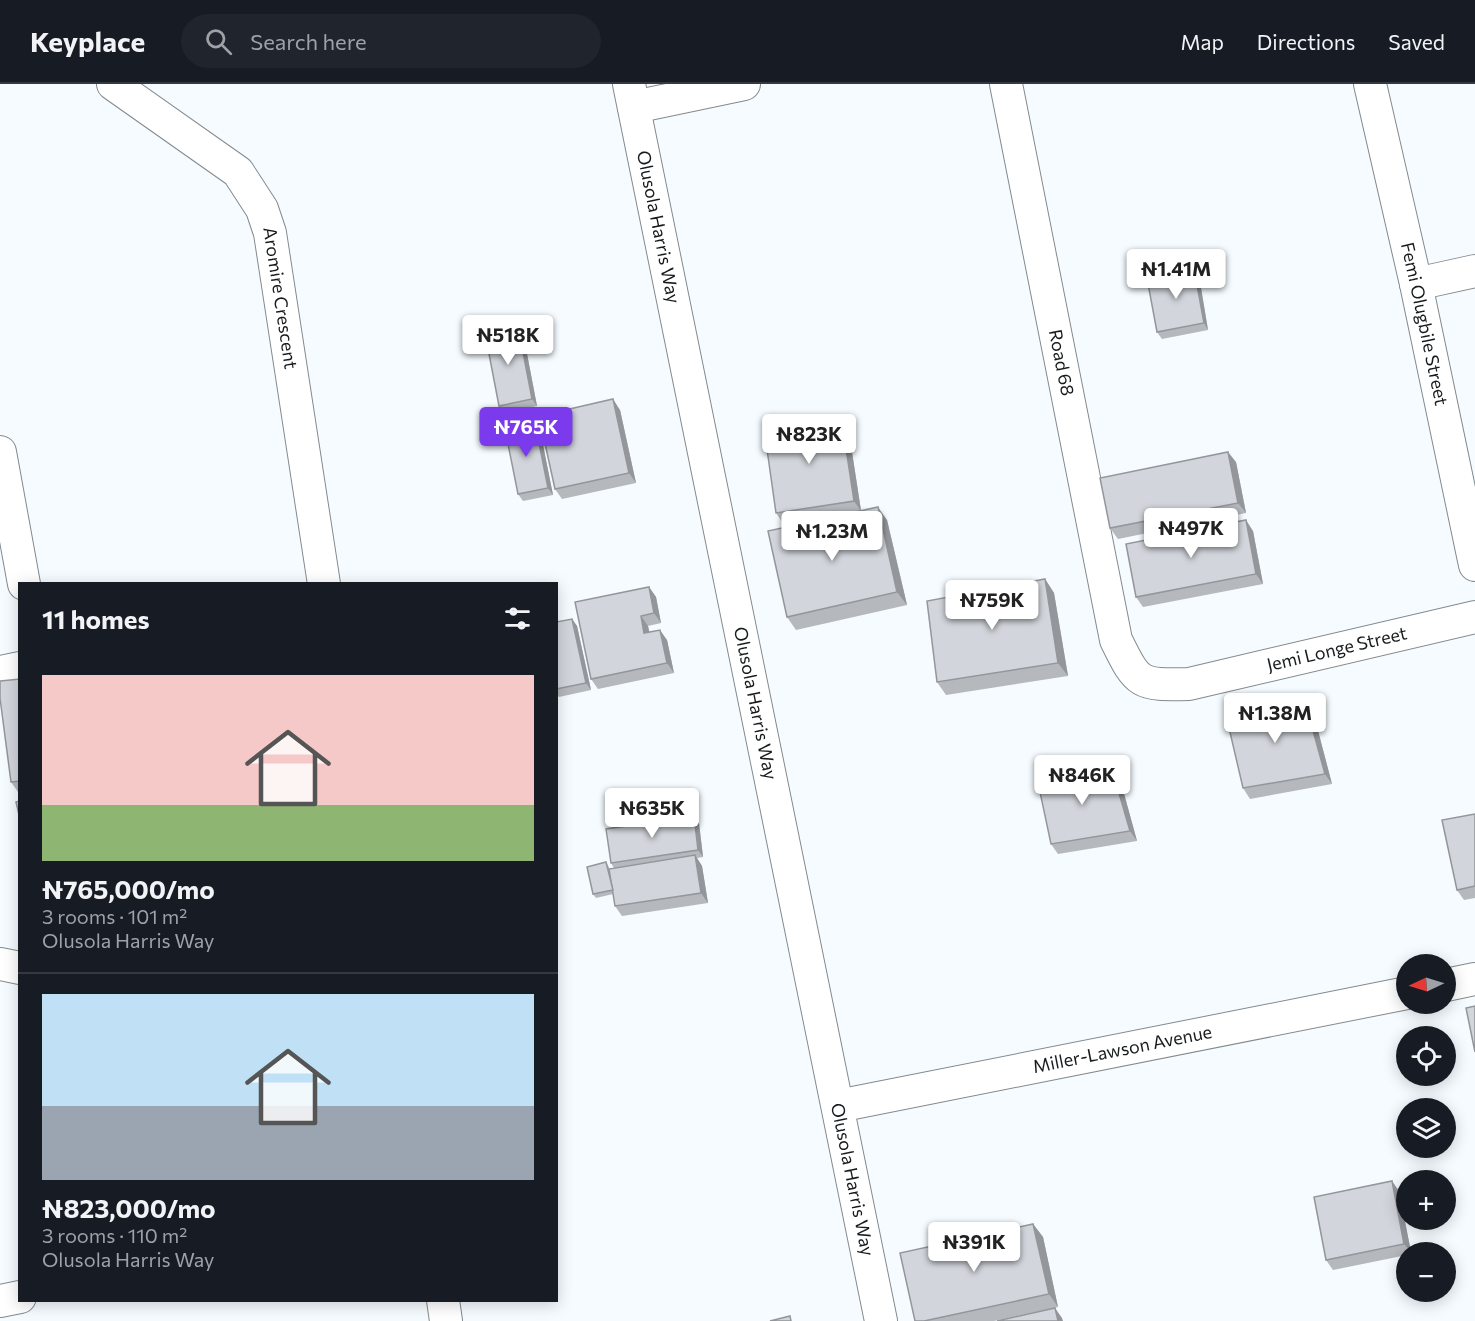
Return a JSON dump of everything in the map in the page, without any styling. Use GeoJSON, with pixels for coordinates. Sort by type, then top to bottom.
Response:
{"type":"FeatureCollection","features":[{"type":"Feature","properties":{"kind":"street","name":"Aromire Crescent"},"geometry":{"type":"LineString","coordinates":[[113,84],[237,172],[262,209],[270,233],[324,582]]}},
{"type":"Feature","properties":{"kind":"street"},"geometry":{"type":"LineString","coordinates":[[632,95],[744,84]]}},
{"type":"Feature","properties":{"kind":"street","name":"Road 68"},"geometry":{"type":"LineString","coordinates":[[1006,84],[1116,640]]}},
{"type":"Feature","properties":{"kind":"street","name":"Femi Olugbile Street"},"geometry":{"type":"LineString","coordinates":[[1370,84],[1416,284],[1475,565]]}},
{"type":"Feature","properties":{"kind":"street","name":"Olusola Harris Way"},"geometry":{"type":"LineString","coordinates":[[632,95],[881,1321]]}},
{"type":"Feature","properties":{"kind":"street"},"geometry":{"type":"LineString","coordinates":[[1416,284],[1475,271]]}},
{"type":"Feature","properties":{"kind":"street"},"geometry":{"type":"LineString","coordinates":[[0,452],[24,582]]}},
{"type":"Feature","properties":{"kind":"street","name":"Jemi Longe Street"},"geometry":{"type":"LineString","coordinates":[[1116,640],[1132,672],[1143,681],[1158,684],[1189,684],[1475,617]]}},
{"type":"Feature","properties":{"kind":"street"},"geometry":{"type":"LineString","coordinates":[[0,672],[18,668]]}},
{"type":"Feature","properties":{"kind":"street"},"geometry":{"type":"LineString","coordinates":[[0,964],[18,968]]}},
{"type":"Feature","properties":{"kind":"street"},"geometry":{"type":"LineString","coordinates":[[1456,983],[1475,979]]}},
{"type":"Feature","properties":{"kind":"street","name":"Miller-Lawson Avenue"},"geometry":{"type":"LineString","coordinates":[[838,1106],[1396,995]]}},
{"type":"Feature","properties":{"kind":"street"},"geometry":{"type":"LineString","coordinates":[[0,1301],[18,1297]]}},
{"type":"Feature","properties":{"kind":"street"},"geometry":{"type":"LineString","coordinates":[[443,1302],[446,1321]]}},
{"type":"Feature","properties":{"kind":"building"},"geometry":{"type":"Polygon","coordinates":[[[1194,269],[1204,323],[1157,332],[1147,278],[1194,269]]]}},
{"type":"Feature","properties":{"kind":"building"},"geometry":{"type":"Polygon","coordinates":[[[518,326],[532,399],[499,406],[485,333],[518,326]]]}},
{"type":"Feature","properties":{"kind":"building"},"geometry":{"type":"Polygon","coordinates":[[[613,399],[629,473],[555,489],[539,416],[613,399]]]}},
{"type":"Feature","properties":{"kind":"building"},"geometry":{"type":"Polygon","coordinates":[[[841,416],[854,501],[776,513],[764,428],[841,416]]]}},
{"type":"Feature","properties":{"kind":"building"},"geometry":{"type":"Polygon","coordinates":[[[535,423],[548,488],[518,494],[505,429],[535,423]]]}},
{"type":"Feature","properties":{"kind":"building"},"geometry":{"type":"Polygon","coordinates":[[[1228,452],[1238,503],[1110,528],[1100,478],[1228,452]]]}},
{"type":"Feature","properties":{"kind":"building"},"geometry":{"type":"Polygon","coordinates":[[[878,507],[897,592],[787,617],[768,531],[878,507]]]}},
{"type":"Feature","properties":{"kind":"building"},"geometry":{"type":"Polygon","coordinates":[[[1246,520],[1256,574],[1136,597],[1126,544],[1246,520]]]}},
{"type":"Feature","properties":{"kind":"building"},"geometry":{"type":"Polygon","coordinates":[[[1045,579],[1058,663],[937,682],[927,601],[1045,579]]]}},
{"type":"Feature","properties":{"kind":"building"},"geometry":{"type":"Polygon","coordinates":[[[649,587],[654,613],[641,616],[644,633],[660,630],[667,663],[591,679],[575,602],[649,587]]]}},
{"type":"Feature","properties":{"kind":"building"},"geometry":{"type":"Polygon","coordinates":[[[572,619],[586,683],[558,689],[558,622],[572,619]]]}},
{"type":"Feature","properties":{"kind":"building"},"geometry":{"type":"Polygon","coordinates":[[[18,679],[18,781],[11,782],[0,698],[0,681],[18,679]]]}},
{"type":"Feature","properties":{"kind":"building"},"geometry":{"type":"Polygon","coordinates":[[[1304,698],[1325,774],[1243,788],[1226,715],[1304,698]]]}},
{"type":"Feature","properties":{"kind":"building"},"geometry":{"type":"Polygon","coordinates":[[[1112,769],[1130,831],[1051,844],[1037,778],[1112,769]]]}},
{"type":"Feature","properties":{"kind":"building"},"geometry":{"type":"Polygon","coordinates":[[[1475,814],[1475,886],[1457,890],[1442,820],[1475,814]]]}},
{"type":"Feature","properties":{"kind":"building"},"geometry":{"type":"Polygon","coordinates":[[[694,816],[698,850],[611,863],[606,829],[694,816]]]}},
{"type":"Feature","properties":{"kind":"building"},"geometry":{"type":"Polygon","coordinates":[[[695,855],[701,893],[615,906],[609,869],[695,855]]]}},
{"type":"Feature","properties":{"kind":"building"},"geometry":{"type":"Polygon","coordinates":[[[606,862],[613,890],[593,894],[587,867],[606,862]]]}},
{"type":"Feature","properties":{"kind":"building"},"geometry":{"type":"Polygon","coordinates":[[[1475,1006],[1475,1052],[1466,1008],[1475,1006]]]}},
{"type":"Feature","properties":{"kind":"building"},"geometry":{"type":"Polygon","coordinates":[[[1392,1181],[1396,1202],[1396,1230],[1401,1230],[1404,1242],[1396,1242],[1396,1246],[1326,1260],[1314,1197],[1392,1181]]]}},
{"type":"Feature","properties":{"kind":"building"},"geometry":{"type":"Polygon","coordinates":[[[1033,1224],[1049,1294],[915,1321],[900,1253],[1033,1224]]]}},
{"type":"Feature","properties":{"kind":"building"},"geometry":{"type":"Polygon","coordinates":[[[1055,1308],[1058,1321],[997,1321],[1055,1308]]]}},
{"type":"Feature","properties":{"kind":"building"},"geometry":{"type":"Polygon","coordinates":[[[790,1316],[791,1321],[770,1321],[790,1316]]]}}]}
